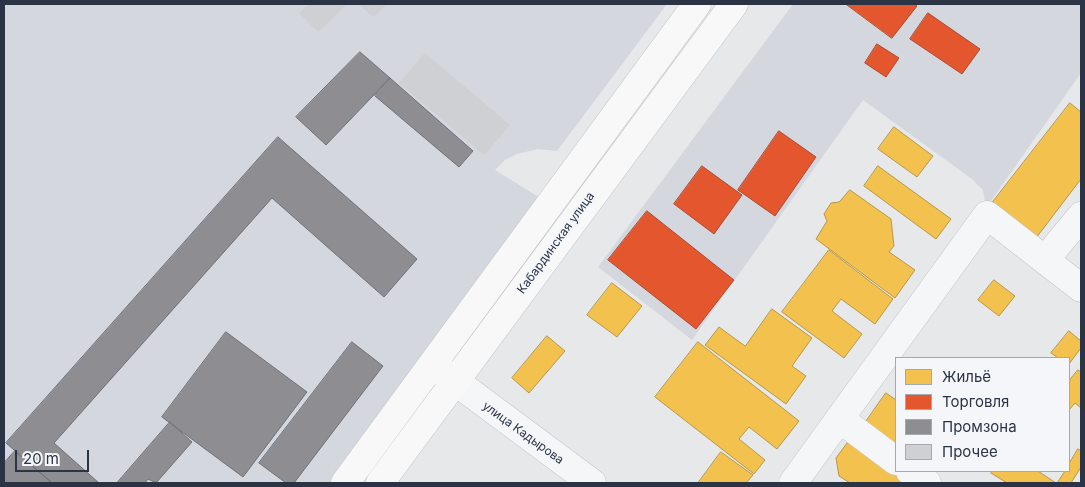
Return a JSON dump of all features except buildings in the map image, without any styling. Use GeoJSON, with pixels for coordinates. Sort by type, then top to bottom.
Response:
{"type":"FeatureCollection","features":[{"type":"Feature","properties":{"kind":"main road"},"geometry":{"type":"LineString","coordinates":[[345,483],[697,4]]}},
{"type":"Feature","properties":{"kind":"main road","name":"Кабардинская улица"},"geometry":{"type":"LineString","coordinates":[[380,483],[734,4]]}},
{"type":"Feature","properties":{"kind":"street"},"geometry":{"type":"LineString","coordinates":[[793,483],[987,215],[1081,288]]}},
{"type":"Feature","properties":{"kind":"street"},"geometry":{"type":"LineString","coordinates":[[1045,260],[1081,216]]}},
{"type":"Feature","properties":{"kind":"street","name":"улица Кадырова"},"geometry":{"type":"LineString","coordinates":[[432,364],[455,380],[476,399],[592,483]]}},
{"type":"Feature","properties":{"kind":"street"},"geometry":{"type":"LineString","coordinates":[[840,419],[895,459]]}},
{"type":"Feature","properties":{"kind":"street"},"geometry":{"type":"LineString","coordinates":[[911,472],[927,483]]}},
{"type":"Feature","properties":{"kind":"shaded area"},"geometry":{"type":"Polygon","coordinates":[[[4,4],[667,4],[557,151],[538,149],[517,154],[505,160],[495,170],[550,204],[345,483],[4,483],[4,4]]]}},
{"type":"Feature","properties":{"kind":"shaded area"},"geometry":{"type":"Polygon","coordinates":[[[793,4],[1081,4],[1081,73],[986,208],[983,190],[972,179],[863,100],[692,340],[598,267],[793,4]]]}}]}
